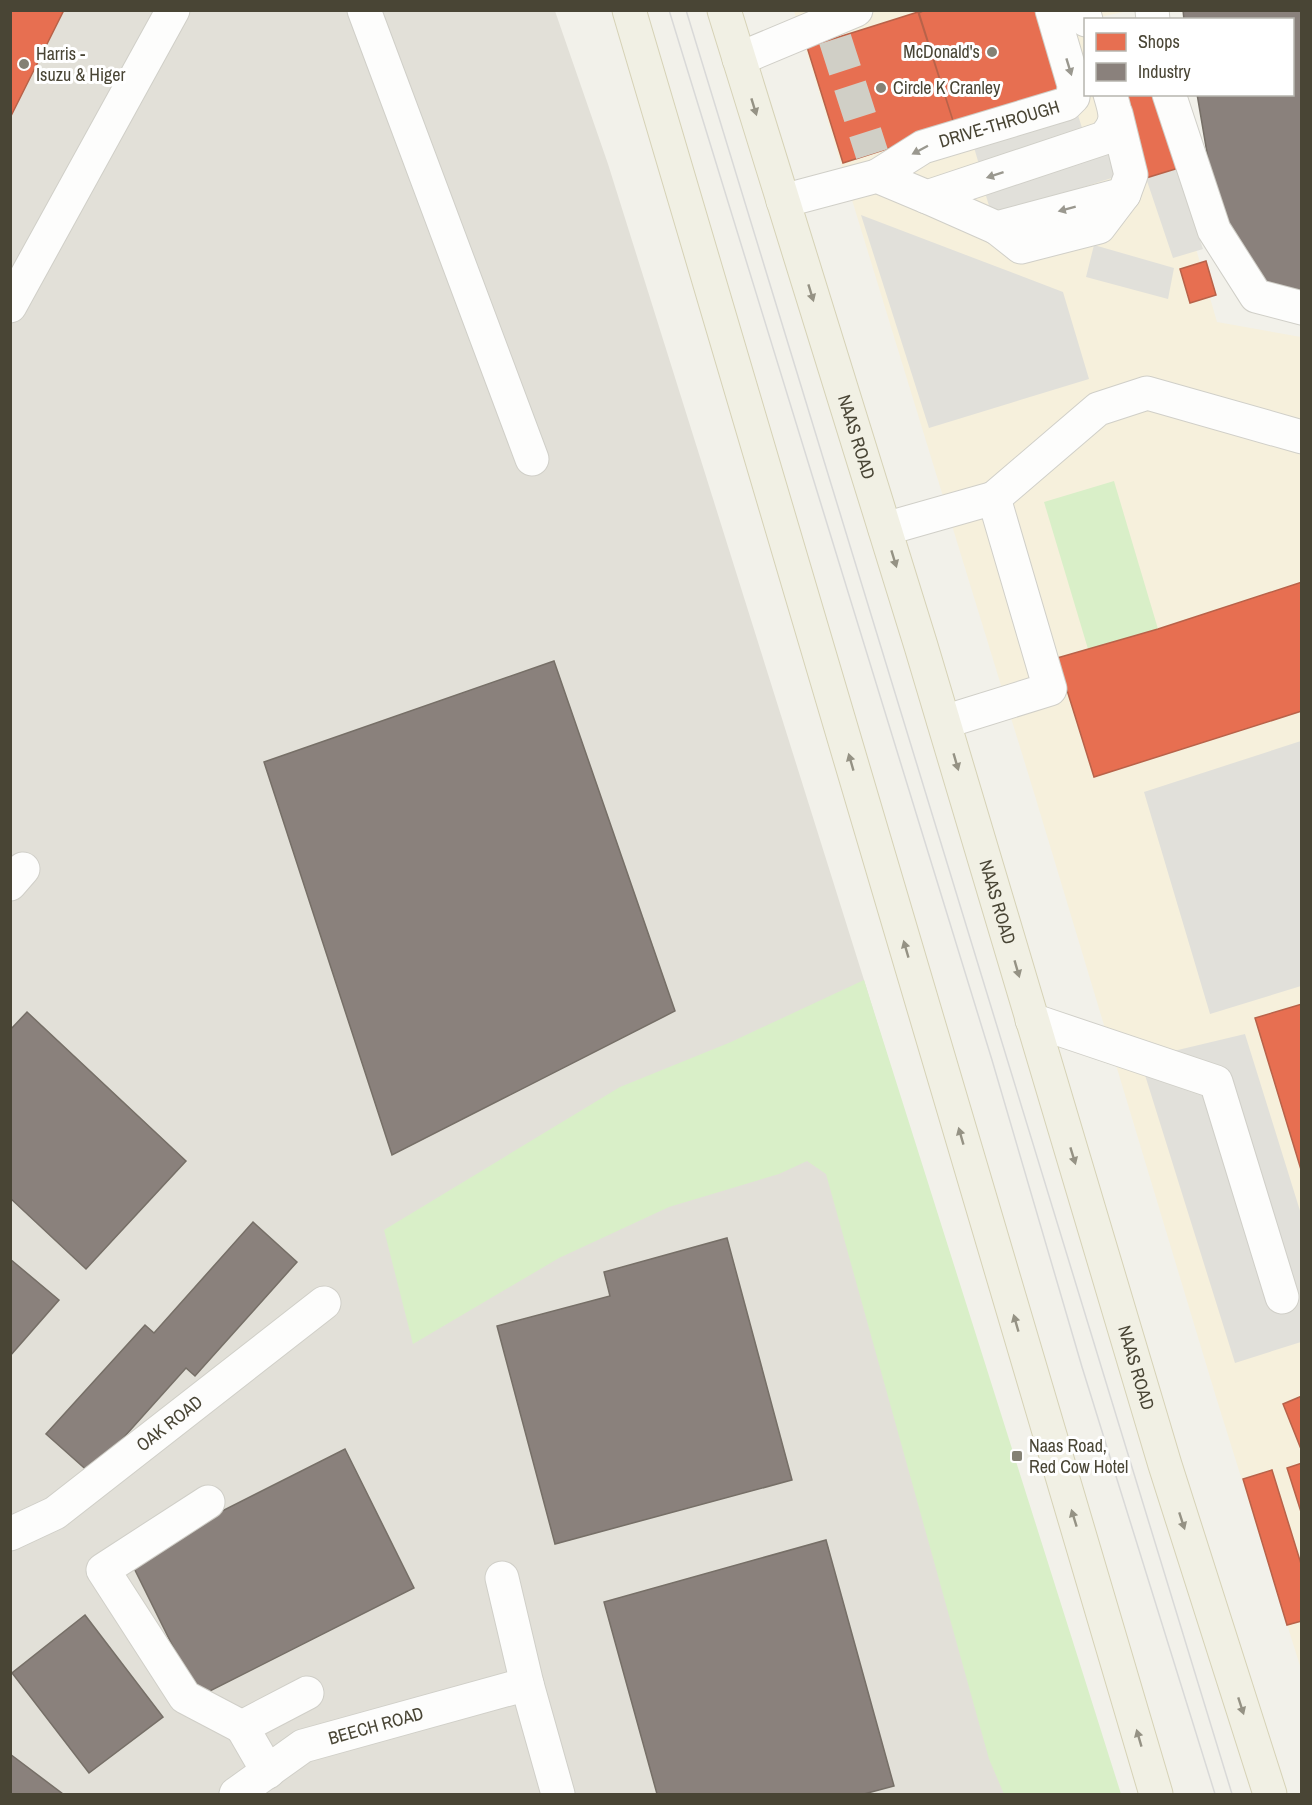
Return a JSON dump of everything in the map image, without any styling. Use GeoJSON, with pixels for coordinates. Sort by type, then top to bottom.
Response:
{"type":"FeatureCollection","features":[{"type":"Feature","properties":{"kind":"main road"},"geometry":{"type":"LineString","coordinates":[[629,10],[1156,1794]]}},
{"type":"Feature","properties":{"kind":"main road","name":"NAAS ROAD"},"geometry":{"type":"LineString","coordinates":[[724,10],[944,722],[1165,1465],[1270,1794]]}},
{"type":"Feature","properties":{"kind":"street"},"geometry":{"type":"LineString","coordinates":[[10,306],[173,10]]}},
{"type":"Feature","properties":{"kind":"street"},"geometry":{"type":"LineString","coordinates":[[364,10],[532,459]]}},
{"type":"Feature","properties":{"kind":"street","name":"DRIVE-THROUGH"},"geometry":{"type":"LineString","coordinates":[[783,201],[922,147],[1066,104],[1073,97],[1074,86],[1052,10]]}},
{"type":"Feature","properties":{"kind":"street"},"geometry":{"type":"LineString","coordinates":[[739,58],[836,20]]}},
{"type":"Feature","properties":{"kind":"street"},"geometry":{"type":"LineString","coordinates":[[1170,96],[1214,231],[1256,296],[1302,308]]}},
{"type":"Feature","properties":{"kind":"street"},"geometry":{"type":"LineString","coordinates":[[927,197],[1104,138],[1113,129],[1113,104]]}},
{"type":"Feature","properties":{"kind":"street"},"geometry":{"type":"LineString","coordinates":[[874,165],[927,197],[997,228],[1124,194],[1131,175],[1113,104]]}},
{"type":"Feature","properties":{"kind":"street"},"geometry":{"type":"LineString","coordinates":[[885,528],[994,498],[1098,409],[1147,393],[1302,437]]}},
{"type":"Feature","properties":{"kind":"street"},"geometry":{"type":"LineString","coordinates":[[944,722],[1050,689],[994,498]]}},
{"type":"Feature","properties":{"kind":"street"},"geometry":{"type":"LineString","coordinates":[[1032,1020],[1216,1082],[1282,1297]]}},
{"type":"Feature","properties":{"kind":"street","name":"OAK ROAD"},"geometry":{"type":"LineString","coordinates":[[10,1534],[55,1513],[324,1303]]}},
{"type":"Feature","properties":{"kind":"street"},"geometry":{"type":"LineString","coordinates":[[208,1502],[104,1570],[185,1697],[242,1726],[268,1772]]}},
{"type":"Feature","properties":{"kind":"street"},"geometry":{"type":"LineString","coordinates":[[502,1578],[527,1684],[558,1794]]}},
{"type":"Feature","properties":{"kind":"street","name":"BEECH ROAD"},"geometry":{"type":"LineString","coordinates":[[236,1794],[303,1746],[527,1684]]}},
{"type":"Feature","properties":{"kind":"street"},"geometry":{"type":"LineString","coordinates":[[242,1726],[307,1693]]}},
{"type":"Feature","properties":{"kind":"shaded area"},"geometry":{"type":"Polygon","coordinates":[[[11,11],[555,11],[608,164],[864,980],[1062,1624],[1118,1794],[11,1794],[11,11]]]}},
{"type":"Feature","properties":{"kind":"shaded area"},"geometry":{"type":"Polygon","coordinates":[[[794,11],[1128,11],[1084,18],[1084,96],[1152,96],[1217,322],[1301,337],[1301,1669],[1216,1397],[1035,796],[794,11]]]}},
{"type":"Feature","properties":{"kind":"shaded area"},"geometry":{"type":"Polygon","coordinates":[[[1077,112],[1084,134],[980,168],[973,144],[1077,112]]]}},
{"type":"Feature","properties":{"kind":"shaded area"},"geometry":{"type":"Polygon","coordinates":[[[1111,150],[1118,176],[992,216],[984,189],[1111,150]]]}},
{"type":"Feature","properties":{"kind":"shaded area"},"geometry":{"type":"Polygon","coordinates":[[[1176,169],[1203,249],[1173,258],[1146,178],[1176,169]]]}},
{"type":"Feature","properties":{"kind":"shaded area"},"geometry":{"type":"Polygon","coordinates":[[[861,215],[1063,292],[1089,379],[929,428],[861,215]]]}},
{"type":"Feature","properties":{"kind":"shaded area"},"geometry":{"type":"Polygon","coordinates":[[[1094,245],[1174,268],[1168,299],[1086,277],[1094,245]]]}},
{"type":"Feature","properties":{"kind":"shaded area"},"geometry":{"type":"Polygon","coordinates":[[[1301,741],[1301,986],[1210,1014],[1144,792],[1301,741]]]}},
{"type":"Feature","properties":{"kind":"shaded area"},"geometry":{"type":"Polygon","coordinates":[[[1245,1034],[1301,1214],[1301,1342],[1235,1363],[1140,1059],[1245,1034]]]}},
{"type":"Feature","properties":{"kind":"green space"},"geometry":{"type":"Polygon","coordinates":[[[1114,481],[1158,629],[1088,649],[1044,502],[1114,481]]]}},
{"type":"Feature","properties":{"kind":"green space"},"geometry":{"type":"Polygon","coordinates":[[[864,980],[1121,1794],[1004,1794],[989,1759],[826,1174],[807,1161],[779,1174],[669,1207],[559,1258],[413,1344],[384,1230],[620,1087],[731,1042],[864,980]]]}},
{"type":"Feature","properties":{"kind":"building: Shops","name":"Harris - Isuzu & Higer"},"geometry":{"type":"Polygon","coordinates":[[[10,10],[64,10],[10,118],[10,10]]]}},
{"type":"Feature","properties":{"kind":"building: Shops","name":"McDonald's"},"geometry":{"type":"Polygon","coordinates":[[[925,10],[1040,10],[1066,92],[955,127],[919,13],[925,10]]]}},
{"type":"Feature","properties":{"kind":"building: Shops"},"geometry":{"type":"Polygon","coordinates":[[[918,12],[955,127],[843,163],[807,47],[918,12]]]}},
{"type":"Feature","properties":{"kind":"building: Shops"},"geometry":{"type":"Polygon","coordinates":[[[1160,96],[1182,167],[1146,178],[1123,98],[1160,96]]]}},
{"type":"Feature","properties":{"kind":"building: Shops"},"geometry":{"type":"Polygon","coordinates":[[[1206,261],[1216,295],[1190,303],[1180,269],[1206,261]]]}},
{"type":"Feature","properties":{"kind":"building: Shops"},"geometry":{"type":"Polygon","coordinates":[[[1302,582],[1302,711],[1094,777],[1057,658],[1158,629],[1302,582]]]}},
{"type":"Feature","properties":{"kind":"building: Shops"},"geometry":{"type":"Polygon","coordinates":[[[1302,1004],[1302,1173],[1255,1018],[1302,1004]]]}},
{"type":"Feature","properties":{"kind":"building: Shops"},"geometry":{"type":"Polygon","coordinates":[[[1302,1396],[1302,1449],[1301,1449],[1283,1404],[1302,1396]]]}},
{"type":"Feature","properties":{"kind":"building: Shops"},"geometry":{"type":"Polygon","coordinates":[[[1302,1463],[1302,1515],[1287,1468],[1302,1463]]]}},
{"type":"Feature","properties":{"kind":"building: Shops"},"geometry":{"type":"Polygon","coordinates":[[[1272,1470],[1302,1567],[1302,1621],[1287,1625],[1243,1479],[1272,1470]]]}},
{"type":"Feature","properties":{"kind":"building: Industry"},"geometry":{"type":"Polygon","coordinates":[[[1183,10],[1302,10],[1302,292],[1276,296],[1220,229],[1197,96],[1294,96],[1294,18],[1184,18],[1183,10]]]}},
{"type":"Feature","properties":{"kind":"building: Industry"},"geometry":{"type":"Polygon","coordinates":[[[554,661],[675,1011],[392,1155],[264,762],[554,661]]]}},
{"type":"Feature","properties":{"kind":"building: Industry"},"geometry":{"type":"Polygon","coordinates":[[[27,1012],[186,1161],[86,1269],[10,1198],[10,1030],[27,1012]]]}},
{"type":"Feature","properties":{"kind":"building: Industry"},"geometry":{"type":"Polygon","coordinates":[[[253,1222],[297,1262],[195,1376],[186,1368],[91,1474],[46,1434],[145,1325],[154,1333],[253,1222]]]}},
{"type":"Feature","properties":{"kind":"building: Industry"},"geometry":{"type":"Polygon","coordinates":[[[727,1238],[792,1480],[555,1544],[497,1326],[610,1296],[604,1272],[727,1238]]]}},
{"type":"Feature","properties":{"kind":"building: Industry"},"geometry":{"type":"Polygon","coordinates":[[[10,1259],[59,1300],[10,1356],[10,1259]]]}},
{"type":"Feature","properties":{"kind":"building: Industry"},"geometry":{"type":"Polygon","coordinates":[[[345,1449],[414,1588],[198,1697],[129,1558],[345,1449]]]}},
{"type":"Feature","properties":{"kind":"building: Industry"},"geometry":{"type":"Polygon","coordinates":[[[826,1540],[894,1786],[864,1794],[657,1794],[604,1602],[826,1540]]]}},
{"type":"Feature","properties":{"kind":"building: Industry"},"geometry":{"type":"Polygon","coordinates":[[[85,1615],[163,1717],[89,1773],[12,1673],[85,1615]]]}},
{"type":"Feature","properties":{"kind":"building: Industry"},"geometry":{"type":"Polygon","coordinates":[[[10,1754],[63,1794],[10,1794],[10,1754]]]}},
{"type":"Feature","properties":{"kind":"tunnel"},"geometry":{"type":"LineString","coordinates":[[835,39],[872,154]]}},
{"type":"Feature","properties":{"kind":"tram line"},"geometry":{"type":"LineString","coordinates":[[669,10],[992,1060],[1082,1367],[1215,1794]]}},
{"type":"Feature","properties":{"kind":"tram line"},"geometry":{"type":"LineString","coordinates":[[686,10],[1232,1794]]}},
{"type":"Feature","properties":{"kind":"place","name":"McDonald's"},"geometry":{"type":"Point","coordinates":[992,52]}},
{"type":"Feature","properties":{"kind":"place","name":"Harris - Isuzu & Higer"},"geometry":{"type":"Point","coordinates":[24,64]}},
{"type":"Feature","properties":{"kind":"place","name":"Circle K Cranley"},"geometry":{"type":"Point","coordinates":[881,88]}},
{"type":"Feature","properties":{"kind":"place","name":"Naas Road, Red Cow Hotel"},"geometry":{"type":"Point","coordinates":[1017,1456]}}]}
